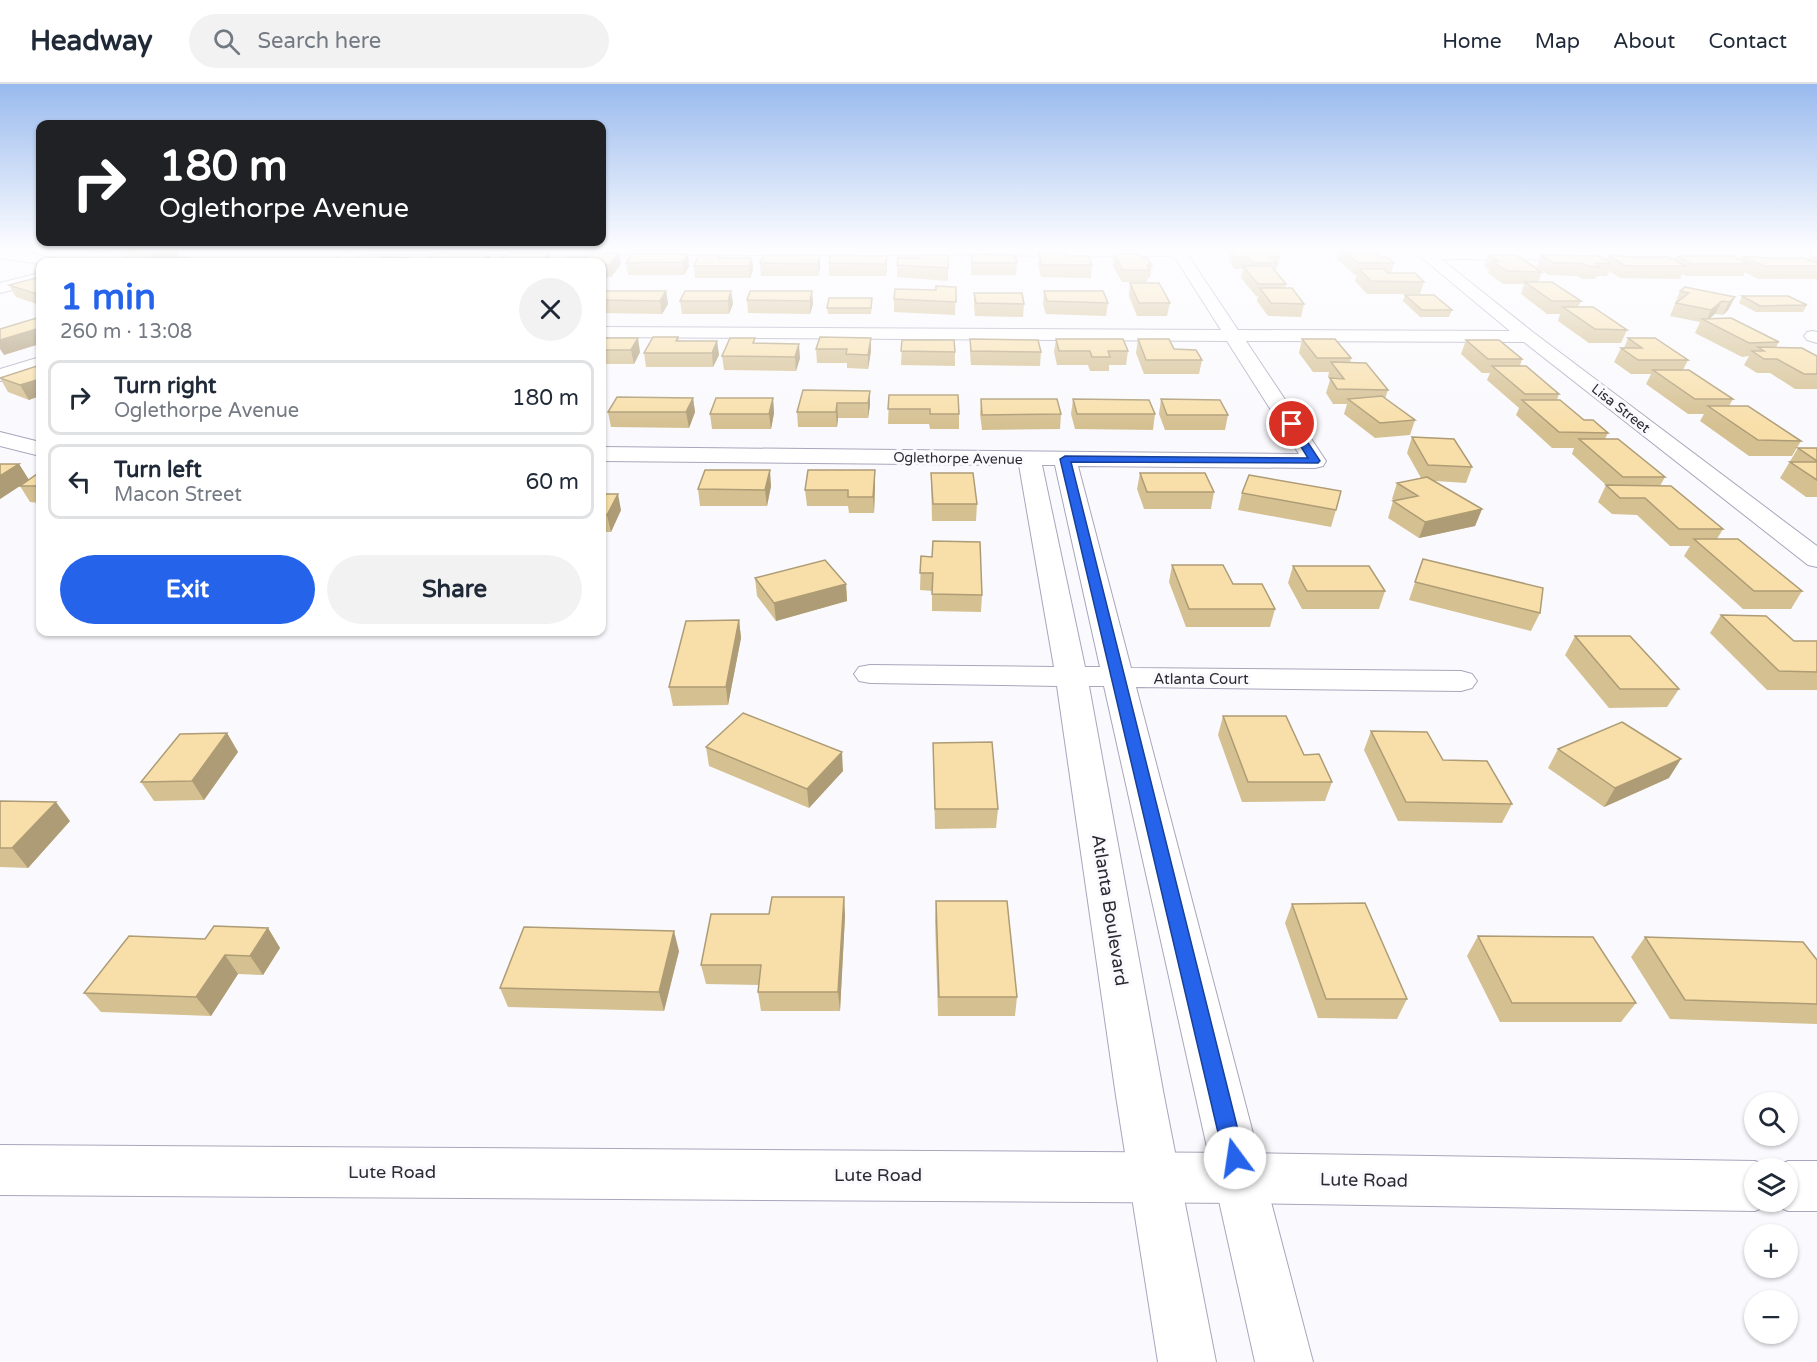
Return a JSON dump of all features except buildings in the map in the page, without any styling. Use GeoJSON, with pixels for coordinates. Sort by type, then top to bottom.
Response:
{"type":"FeatureCollection","features":[{"type":"Feature","properties":{"kind":"street"},"geometry":{"type":"LineString","coordinates":[[1217,308],[1235,334]]}},
{"type":"Feature","properties":{"kind":"street","name":"Lisa Street"},"geometry":{"type":"LineString","coordinates":[[1492,308],[1817,559]]}},
{"type":"Feature","properties":{"kind":"street"},"geometry":{"type":"LineString","coordinates":[[606,332],[1528,337]]}},
{"type":"Feature","properties":{"kind":"street","name":"Oglethorpe Avenue"},"geometry":{"type":"LineString","coordinates":[[606,454],[1315,461],[1235,334]]}},
{"type":"Feature","properties":{"kind":"street"},"geometry":{"type":"LineString","coordinates":[[0,375],[36,364]]}},
{"type":"Feature","properties":{"kind":"street"},"geometry":{"type":"LineString","coordinates":[[0,439],[36,448]]}},
{"type":"Feature","properties":{"kind":"street"},"geometry":{"type":"LineString","coordinates":[[1047,459],[1118,679],[1284,1362]]}},
{"type":"Feature","properties":{"kind":"street","name":"Atlanta Boulevard"},"geometry":{"type":"LineString","coordinates":[[1047,459],[1072,678],[1154,1177],[1187,1362]]}},
{"type":"Feature","properties":{"kind":"street","name":"Atlanta Court"},"geometry":{"type":"LineString","coordinates":[[870,674],[1118,679],[1461,681]]}},
{"type":"Feature","properties":{"kind":"street","name":"Lute Road"},"geometry":{"type":"LineString","coordinates":[[0,1170],[1154,1177],[1744,1186]]}},
{"type":"Feature","properties":{"kind":"street"},"geometry":{"type":"LineString","coordinates":[[1798,1186],[1817,1186]]}},
{"type":"Feature","properties":{"kind":"route"},"geometry":{"type":"LineString","coordinates":[[1235,1158],[1065,459],[1315,461],[1292,424]]}}]}
